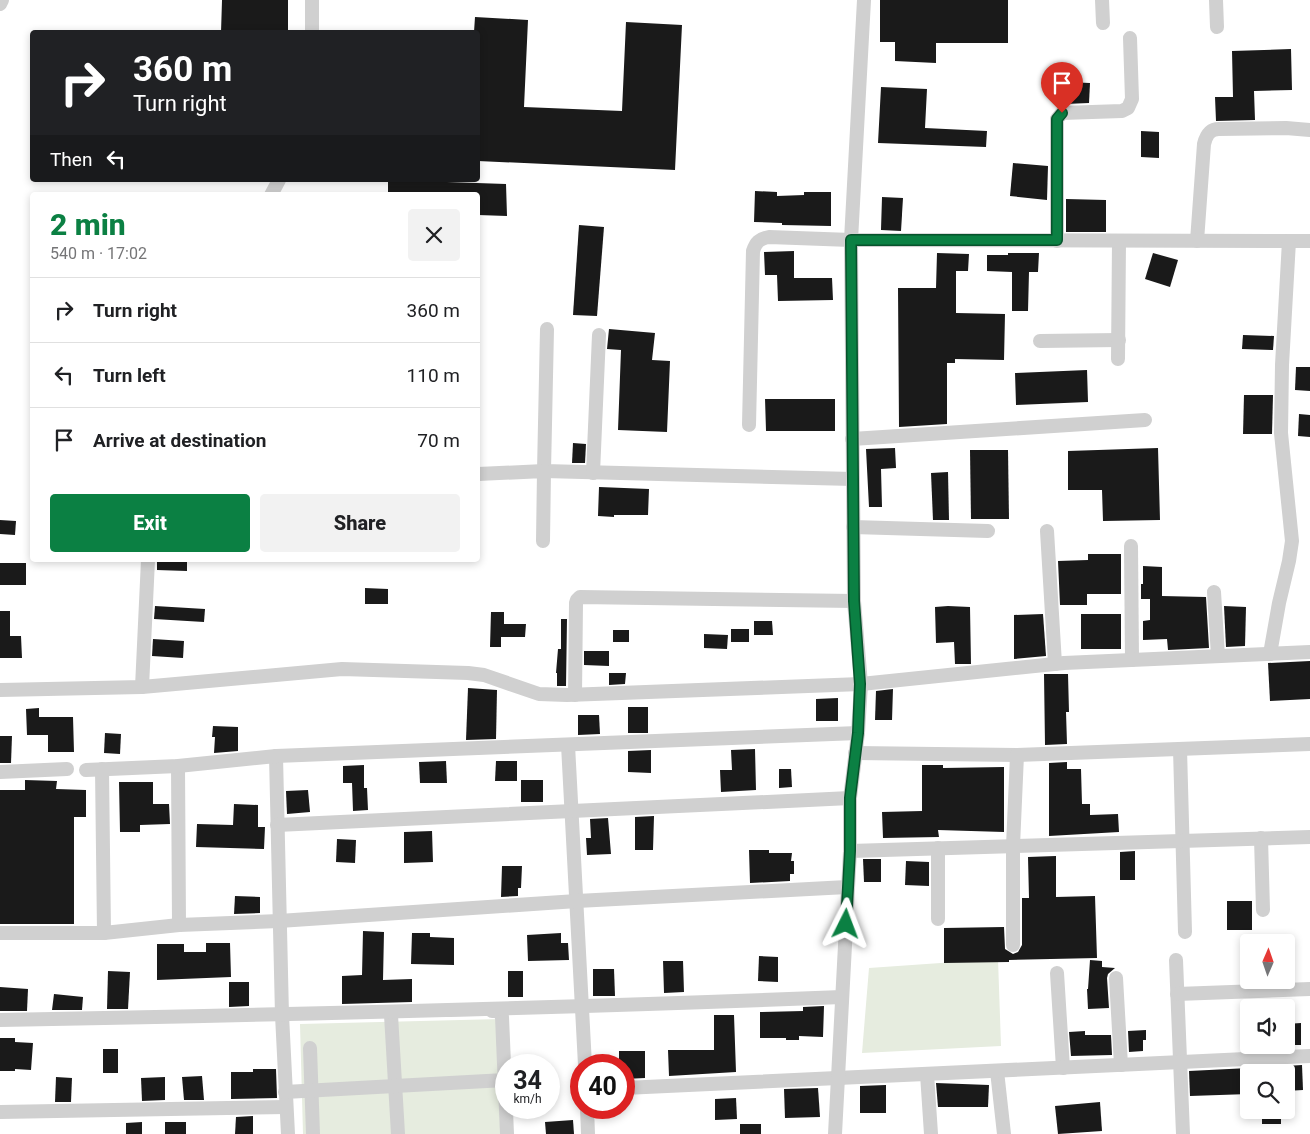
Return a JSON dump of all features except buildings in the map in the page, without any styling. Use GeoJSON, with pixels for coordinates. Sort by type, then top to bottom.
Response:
{"type":"FeatureCollection","features":[{"type":"Feature","properties":{"kind":"street"},"geometry":{"type":"LineString","coordinates":[[0,4],[2,0]]}},
{"type":"Feature","properties":{"kind":"street"},"geometry":{"type":"LineString","coordinates":[[312,0],[312,30]]}},
{"type":"Feature","properties":{"kind":"street"},"geometry":{"type":"LineString","coordinates":[[835,1134],[850,851],[850,798],[858,733],[860,684],[854,601],[851,240],[864,0]]}},
{"type":"Feature","properties":{"kind":"street"},"geometry":{"type":"LineString","coordinates":[[1102,0],[1103,23]]}},
{"type":"Feature","properties":{"kind":"street"},"geometry":{"type":"LineString","coordinates":[[1216,0],[1216,28]]}},
{"type":"Feature","properties":{"kind":"street"},"geometry":{"type":"LineString","coordinates":[[1057,240],[1057,119],[1062,113],[1122,111],[1128,108],[1132,99],[1130,38]]}},
{"type":"Feature","properties":{"kind":"street"},"geometry":{"type":"LineString","coordinates":[[1197,241],[1204,144],[1213,129],[1286,128],[1310,130]]}},
{"type":"Feature","properties":{"kind":"street"},"geometry":{"type":"LineString","coordinates":[[749,425],[753,251],[755,244],[760,239],[769,237],[851,240],[1310,241]]}},
{"type":"Feature","properties":{"kind":"street"},"geometry":{"type":"LineString","coordinates":[[1118,359],[1119,241]]}},
{"type":"Feature","properties":{"kind":"street"},"geometry":{"type":"LineString","coordinates":[[1270,654],[1279,603],[1290,561],[1292,541],[1281,432],[1289,241]]}},
{"type":"Feature","properties":{"kind":"street"},"geometry":{"type":"LineString","coordinates":[[543,541],[547,329]]}},
{"type":"Feature","properties":{"kind":"street"},"geometry":{"type":"LineString","coordinates":[[593,473],[599,335]]}},
{"type":"Feature","properties":{"kind":"street"},"geometry":{"type":"LineString","coordinates":[[1040,341],[1119,340]]}},
{"type":"Feature","properties":{"kind":"street"},"geometry":{"type":"LineString","coordinates":[[852,440],[1145,420]]}},
{"type":"Feature","properties":{"kind":"street"},"geometry":{"type":"LineString","coordinates":[[480,474],[544,471],[853,480]]}},
{"type":"Feature","properties":{"kind":"street"},"geometry":{"type":"LineString","coordinates":[[853,527],[988,531]]}},
{"type":"Feature","properties":{"kind":"street"},"geometry":{"type":"LineString","coordinates":[[1047,531],[1055,664]]}},
{"type":"Feature","properties":{"kind":"street"},"geometry":{"type":"LineString","coordinates":[[1130,546],[1132,660]]}},
{"type":"Feature","properties":{"kind":"street"},"geometry":{"type":"LineString","coordinates":[[142,687],[148,562]]}},
{"type":"Feature","properties":{"kind":"street"},"geometry":{"type":"LineString","coordinates":[[1214,592],[1218,656]]}},
{"type":"Feature","properties":{"kind":"street"},"geometry":{"type":"LineString","coordinates":[[575,695],[576,604],[580,597],[854,601]]}},
{"type":"Feature","properties":{"kind":"street"},"geometry":{"type":"LineString","coordinates":[[0,690],[142,687],[342,669],[468,673],[484,675],[538,694],[575,695],[860,684],[1055,664],[1310,652]]}},
{"type":"Feature","properties":{"kind":"street"},"geometry":{"type":"LineString","coordinates":[[86,770],[178,766],[276,756],[858,733]]}},
{"type":"Feature","properties":{"kind":"street"},"geometry":{"type":"LineString","coordinates":[[855,753],[1016,755],[1310,744]]}},
{"type":"Feature","properties":{"kind":"street"},"geometry":{"type":"LineString","coordinates":[[568,745],[584,1054]]}},
{"type":"Feature","properties":{"kind":"street"},"geometry":{"type":"LineString","coordinates":[[1180,749],[1185,932]]}},
{"type":"Feature","properties":{"kind":"street"},"geometry":{"type":"LineString","coordinates":[[1013,945],[1013,846],[1016,755]]}},
{"type":"Feature","properties":{"kind":"street"},"geometry":{"type":"LineString","coordinates":[[276,756],[282,1015],[288,1134]]}},
{"type":"Feature","properties":{"kind":"street"},"geometry":{"type":"LineString","coordinates":[[178,766],[179,925]]}},
{"type":"Feature","properties":{"kind":"street"},"geometry":{"type":"LineString","coordinates":[[0,772],[67,769]]}},
{"type":"Feature","properties":{"kind":"street"},"geometry":{"type":"LineString","coordinates":[[102,769],[104,933]]}},
{"type":"Feature","properties":{"kind":"street"},"geometry":{"type":"LineString","coordinates":[[277,825],[850,798]]}},
{"type":"Feature","properties":{"kind":"street"},"geometry":{"type":"LineString","coordinates":[[850,851],[1310,837]]}},
{"type":"Feature","properties":{"kind":"street"},"geometry":{"type":"LineString","coordinates":[[1261,838],[1263,910]]}},
{"type":"Feature","properties":{"kind":"street"},"geometry":{"type":"LineString","coordinates":[[938,848],[938,919]]}},
{"type":"Feature","properties":{"kind":"street"},"geometry":{"type":"LineString","coordinates":[[0,933],[104,933],[179,925],[280,921],[847,887]]}},
{"type":"Feature","properties":{"kind":"street"},"geometry":{"type":"LineString","coordinates":[[1176,960],[1183,1134]]}},
{"type":"Feature","properties":{"kind":"street"},"geometry":{"type":"LineString","coordinates":[[1057,972],[1062,1068]]}},
{"type":"Feature","properties":{"kind":"street"},"geometry":{"type":"LineString","coordinates":[[1116,978],[1122,1065]]}},
{"type":"Feature","properties":{"kind":"street"},"geometry":{"type":"LineString","coordinates":[[1177,994],[1310,989]]}},
{"type":"Feature","properties":{"kind":"street"},"geometry":{"type":"LineString","coordinates":[[0,1020],[582,1008],[842,998]]}},
{"type":"Feature","properties":{"kind":"street"},"geometry":{"type":"LineString","coordinates":[[316,1018],[499,1011],[502,1017],[504,1054]]}},
{"type":"Feature","properties":{"kind":"street"},"geometry":{"type":"LineString","coordinates":[[391,1015],[398,1134]]}},
{"type":"Feature","properties":{"kind":"street"},"geometry":{"type":"LineString","coordinates":[[310,1048],[313,1134]]}},
{"type":"Feature","properties":{"kind":"street"},"geometry":{"type":"LineString","coordinates":[[635,1087],[1310,1056]]}},
{"type":"Feature","properties":{"kind":"street"},"geometry":{"type":"LineString","coordinates":[[997,1071],[1004,1134]]}},
{"type":"Feature","properties":{"kind":"street"},"geometry":{"type":"LineString","coordinates":[[927,1074],[931,1134]]}},
{"type":"Feature","properties":{"kind":"street"},"geometry":{"type":"LineString","coordinates":[[285,1092],[495,1081]]}},
{"type":"Feature","properties":{"kind":"street"},"geometry":{"type":"LineString","coordinates":[[0,1112],[286,1107]]}},
{"type":"Feature","properties":{"kind":"street"},"geometry":{"type":"LineString","coordinates":[[506,1119],[507,1134]]}},
{"type":"Feature","properties":{"kind":"street"},"geometry":{"type":"LineString","coordinates":[[587,1119],[588,1134]]}},
{"type":"Feature","properties":{"kind":"shaded area"},"geometry":{"type":"Polygon","coordinates":[[[998,959],[1001,1046],[862,1053],[869,968],[998,959]]]}},
{"type":"Feature","properties":{"kind":"shaded area"},"geometry":{"type":"Polygon","coordinates":[[[501,1019],[502,1054],[495,1054],[495,1119],[503,1119],[503,1134],[303,1134],[300,1024],[501,1019]]]}},
{"type":"Feature","properties":{"kind":"route"},"geometry":{"type":"LineString","coordinates":[[846,924],[850,851],[850,798],[858,733],[860,684],[854,601],[851,240],[1057,240],[1057,119],[1062,113]]}}]}
